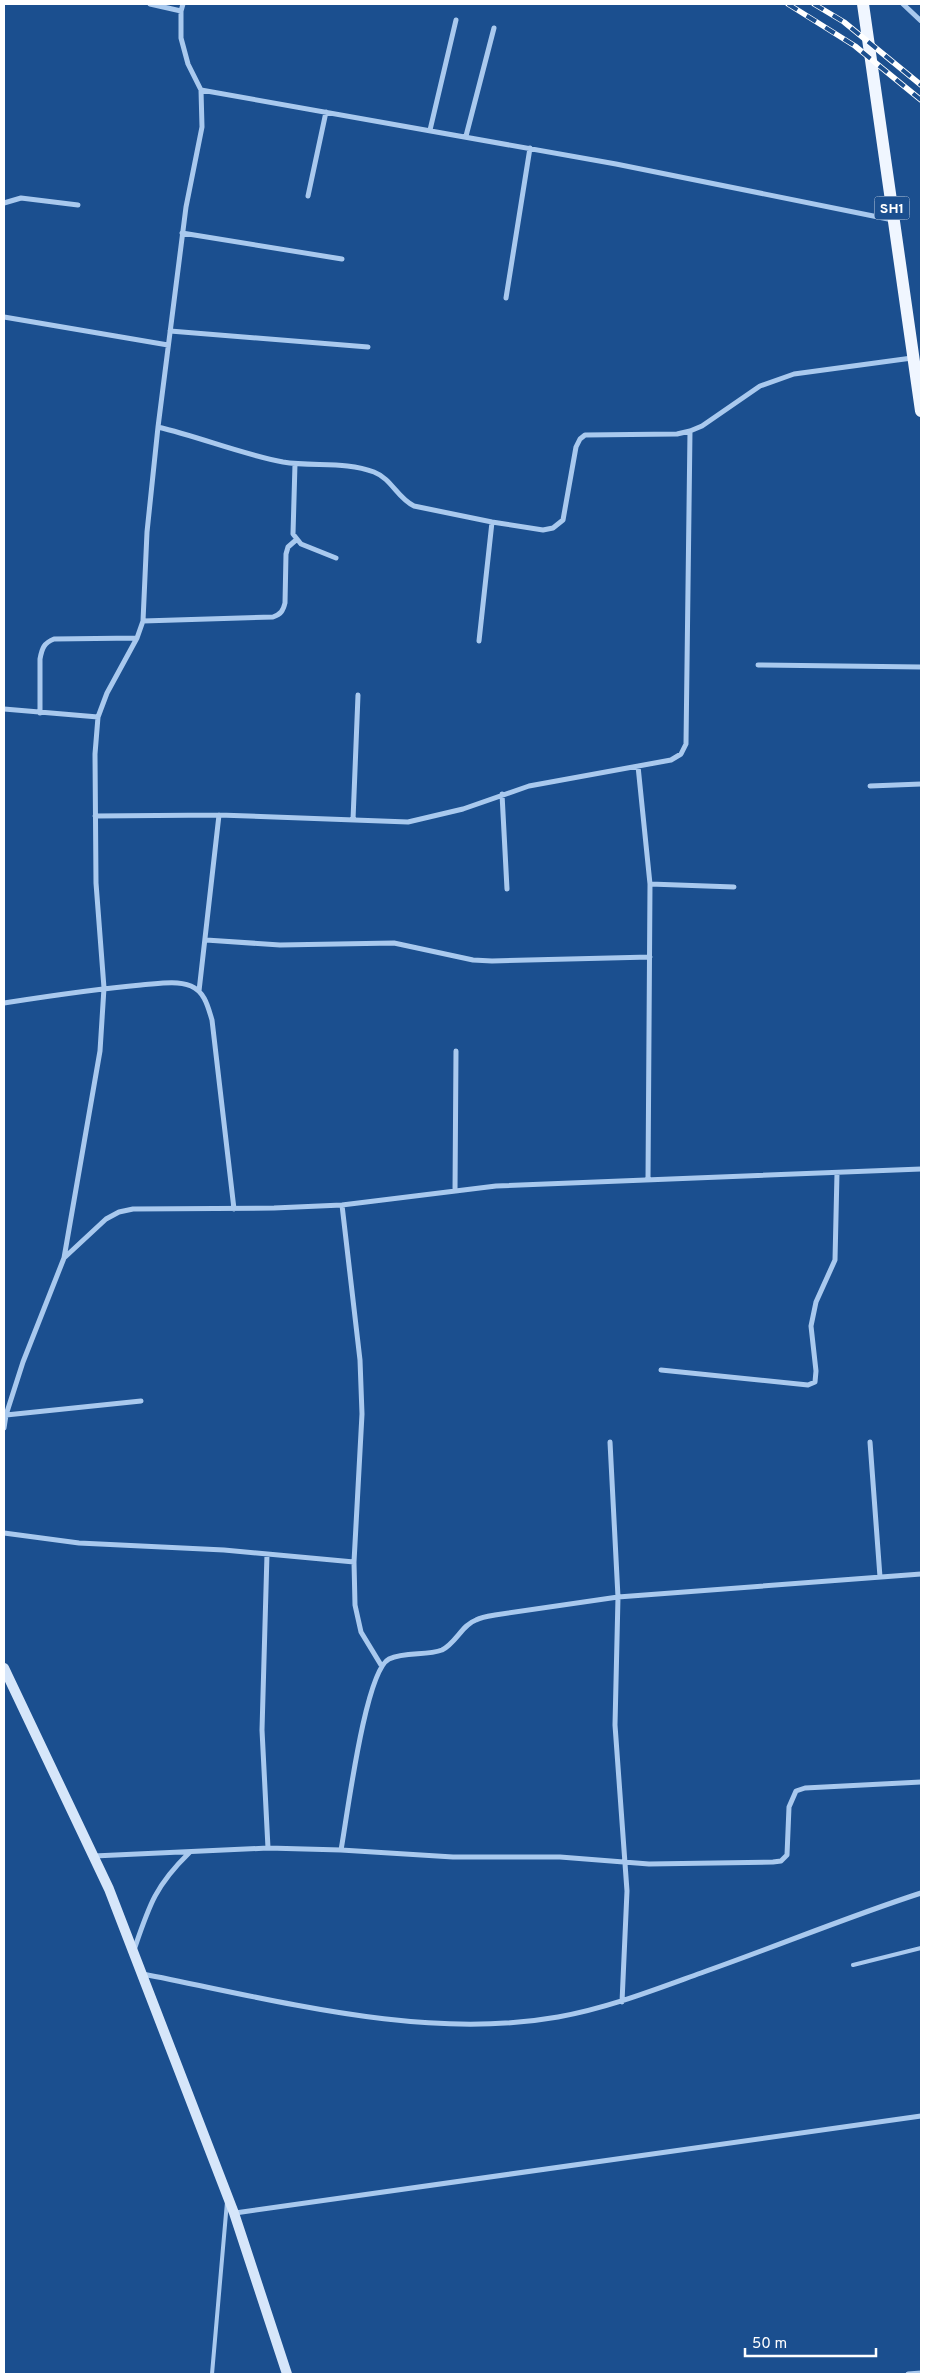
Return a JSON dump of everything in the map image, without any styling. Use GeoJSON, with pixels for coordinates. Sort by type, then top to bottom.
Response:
{"type":"FeatureCollection","features":[{"type":"Feature","properties":{"kind":"main road","name":"SH1"},"geometry":{"type":"LineString","coordinates":[[863,4],[921,411]]}},
{"type":"Feature","properties":{"kind":"street"},"geometry":{"type":"LineString","coordinates":[[150,4],[181,11]]}},
{"type":"Feature","properties":{"kind":"street"},"geometry":{"type":"LineString","coordinates":[[4,1428],[6,1415],[23,1362],[64,1258],[100,1051],[104,988],[96,883],[95,816],[98,717],[107,693],[137,638],[143,621],[147,532],[158,427],[182,233],[202,127],[201,90],[183,53],[181,11],[183,4]]}},
{"type":"Feature","properties":{"kind":"street"},"geometry":{"type":"LineString","coordinates":[[903,4],[921,21]]}},
{"type":"Feature","properties":{"kind":"street"},"geometry":{"type":"LineString","coordinates":[[430,130],[456,20]]}},
{"type":"Feature","properties":{"kind":"street"},"geometry":{"type":"LineString","coordinates":[[466,136],[494,28]]}},
{"type":"Feature","properties":{"kind":"street"},"geometry":{"type":"LineString","coordinates":[[201,90],[530,148],[893,220]]}},
{"type":"Feature","properties":{"kind":"street"},"geometry":{"type":"LineString","coordinates":[[308,196],[326,112]]}},
{"type":"Feature","properties":{"kind":"street"},"geometry":{"type":"LineString","coordinates":[[506,298],[530,148]]}},
{"type":"Feature","properties":{"kind":"street"},"geometry":{"type":"LineString","coordinates":[[4,203],[21,198],[78,205]]}},
{"type":"Feature","properties":{"kind":"street"},"geometry":{"type":"LineString","coordinates":[[182,233],[342,259]]}},
{"type":"Feature","properties":{"kind":"street"},"geometry":{"type":"LineString","coordinates":[[4,316],[168,345]]}},
{"type":"Feature","properties":{"kind":"street"},"geometry":{"type":"LineString","coordinates":[[170,331],[368,347]]}},
{"type":"Feature","properties":{"kind":"street"},"geometry":{"type":"LineString","coordinates":[[158,427],[247,454],[295,464],[327,464],[375,472],[387,479],[404,502],[414,506],[543,530],[553,528],[563,520],[576,447],[580,439],[585,435],[677,434],[690,431],[702,426],[760,386],[778,379],[794,374],[914,358]]}},
{"type":"Feature","properties":{"kind":"street"},"geometry":{"type":"LineString","coordinates":[[95,816],[219,815],[390,823],[416,821],[463,809],[529,786],[671,760],[681,754],[686,744],[690,431]]}},
{"type":"Feature","properties":{"kind":"street"},"geometry":{"type":"LineString","coordinates":[[295,464],[292,527],[296,540],[301,544],[336,558]]}},
{"type":"Feature","properties":{"kind":"street"},"geometry":{"type":"LineString","coordinates":[[480,641],[492,522]]}},
{"type":"Feature","properties":{"kind":"street"},"geometry":{"type":"LineString","coordinates":[[143,621],[273,617],[280,614],[285,603],[286,554],[288,547],[296,540]]}},
{"type":"Feature","properties":{"kind":"street"},"geometry":{"type":"LineString","coordinates":[[40,713],[40,659],[41,651],[48,642],[54,639],[137,638]]}},
{"type":"Feature","properties":{"kind":"street"},"geometry":{"type":"LineString","coordinates":[[758,664],[921,667]]}},
{"type":"Feature","properties":{"kind":"street"},"geometry":{"type":"LineString","coordinates":[[353,820],[358,695]]}},
{"type":"Feature","properties":{"kind":"street"},"geometry":{"type":"LineString","coordinates":[[4,709],[98,717]]}},
{"type":"Feature","properties":{"kind":"street"},"geometry":{"type":"LineString","coordinates":[[638,766],[650,884],[648,1180]]}},
{"type":"Feature","properties":{"kind":"street"},"geometry":{"type":"LineString","coordinates":[[870,786],[921,784]]}},
{"type":"Feature","properties":{"kind":"street"},"geometry":{"type":"LineString","coordinates":[[502,794],[507,889]]}},
{"type":"Feature","properties":{"kind":"street"},"geometry":{"type":"LineString","coordinates":[[199,991],[219,815]]}},
{"type":"Feature","properties":{"kind":"street"},"geometry":{"type":"LineString","coordinates":[[650,884],[734,887]]}},
{"type":"Feature","properties":{"kind":"street"},"geometry":{"type":"LineString","coordinates":[[206,940],[280,945],[394,943],[473,960],[492,961],[650,957]]}},
{"type":"Feature","properties":{"kind":"street"},"geometry":{"type":"LineString","coordinates":[[4,1003],[104,988],[172,982],[189,985],[199,991],[207,1002],[212,1020],[234,1209]]}},
{"type":"Feature","properties":{"kind":"street"},"geometry":{"type":"LineString","coordinates":[[455,1191],[456,1051]]}},
{"type":"Feature","properties":{"kind":"street"},"geometry":{"type":"LineString","coordinates":[[64,1258],[90,1233],[120,1212],[133,1209],[234,1209],[342,1205],[496,1186],[921,1169]]}},
{"type":"Feature","properties":{"kind":"street"},"geometry":{"type":"LineString","coordinates":[[662,1370],[808,1385],[815,1382],[816,1371],[811,1326],[816,1302],[835,1260],[837,1173]]}},
{"type":"Feature","properties":{"kind":"street"},"geometry":{"type":"LineString","coordinates":[[342,1205],[360,1360],[362,1414],[354,1562],[358,1622],[366,1643],[381,1665]]}},
{"type":"Feature","properties":{"kind":"street"},"geometry":{"type":"LineString","coordinates":[[6,1415],[141,1402]]}},
{"type":"Feature","properties":{"kind":"street"},"geometry":{"type":"LineString","coordinates":[[610,1442],[618,1597],[615,1725],[627,1912],[622,2002]]}},
{"type":"Feature","properties":{"kind":"street"},"geometry":{"type":"LineString","coordinates":[[870,1442],[880,1577]]}},
{"type":"Feature","properties":{"kind":"street"},"geometry":{"type":"LineString","coordinates":[[4,1533],[89,1544],[224,1550],[354,1562]]}},
{"type":"Feature","properties":{"kind":"street"},"geometry":{"type":"LineString","coordinates":[[267,1554],[262,1730],[268,1848]]}},
{"type":"Feature","properties":{"kind":"street"},"geometry":{"type":"LineString","coordinates":[[341,1850],[366,1711],[375,1676],[381,1665],[389,1659],[440,1650],[449,1645],[475,1620],[618,1597],[921,1574]]}},
{"type":"Feature","properties":{"kind":"street"},"geometry":{"type":"LineString","coordinates":[[4,1668],[110,1889],[234,2213],[286,2374]]}},
{"type":"Feature","properties":{"kind":"street"},"geometry":{"type":"LineString","coordinates":[[94,1856],[268,1848],[341,1850],[453,1857],[560,1857],[693,1865],[781,1861],[787,1855],[789,1807],[796,1791],[806,1788],[921,1782]]}},
{"type":"Feature","properties":{"kind":"street"},"geometry":{"type":"LineString","coordinates":[[134,1950],[156,1891],[170,1872],[189,1852]]}},
{"type":"Feature","properties":{"kind":"street"},"geometry":{"type":"LineString","coordinates":[[143,1974],[290,2003],[380,2018],[450,2025],[504,2023],[557,2017],[622,2002],[768,1949],[850,1916],[921,1893]]}},
{"type":"Feature","properties":{"kind":"street"},"geometry":{"type":"LineString","coordinates":[[234,2213],[921,2116]]}},
{"type":"Feature","properties":{"kind":"street"},"geometry":{"type":"LineString","coordinates":[[908,2374],[921,2373]]}},
{"type":"Feature","properties":{"kind":"lane"},"geometry":{"type":"LineString","coordinates":[[852,1965],[921,1948]]}},
{"type":"Feature","properties":{"kind":"lane"},"geometry":{"type":"LineString","coordinates":[[212,2374],[227,2195]]}},
{"type":"Feature","properties":{"kind":"railway"},"geometry":{"type":"LineString","coordinates":[[788,4],[855,46],[921,100]]}},
{"type":"Feature","properties":{"kind":"railway"},"geometry":{"type":"LineString","coordinates":[[814,4],[844,22],[921,85]]}}]}
